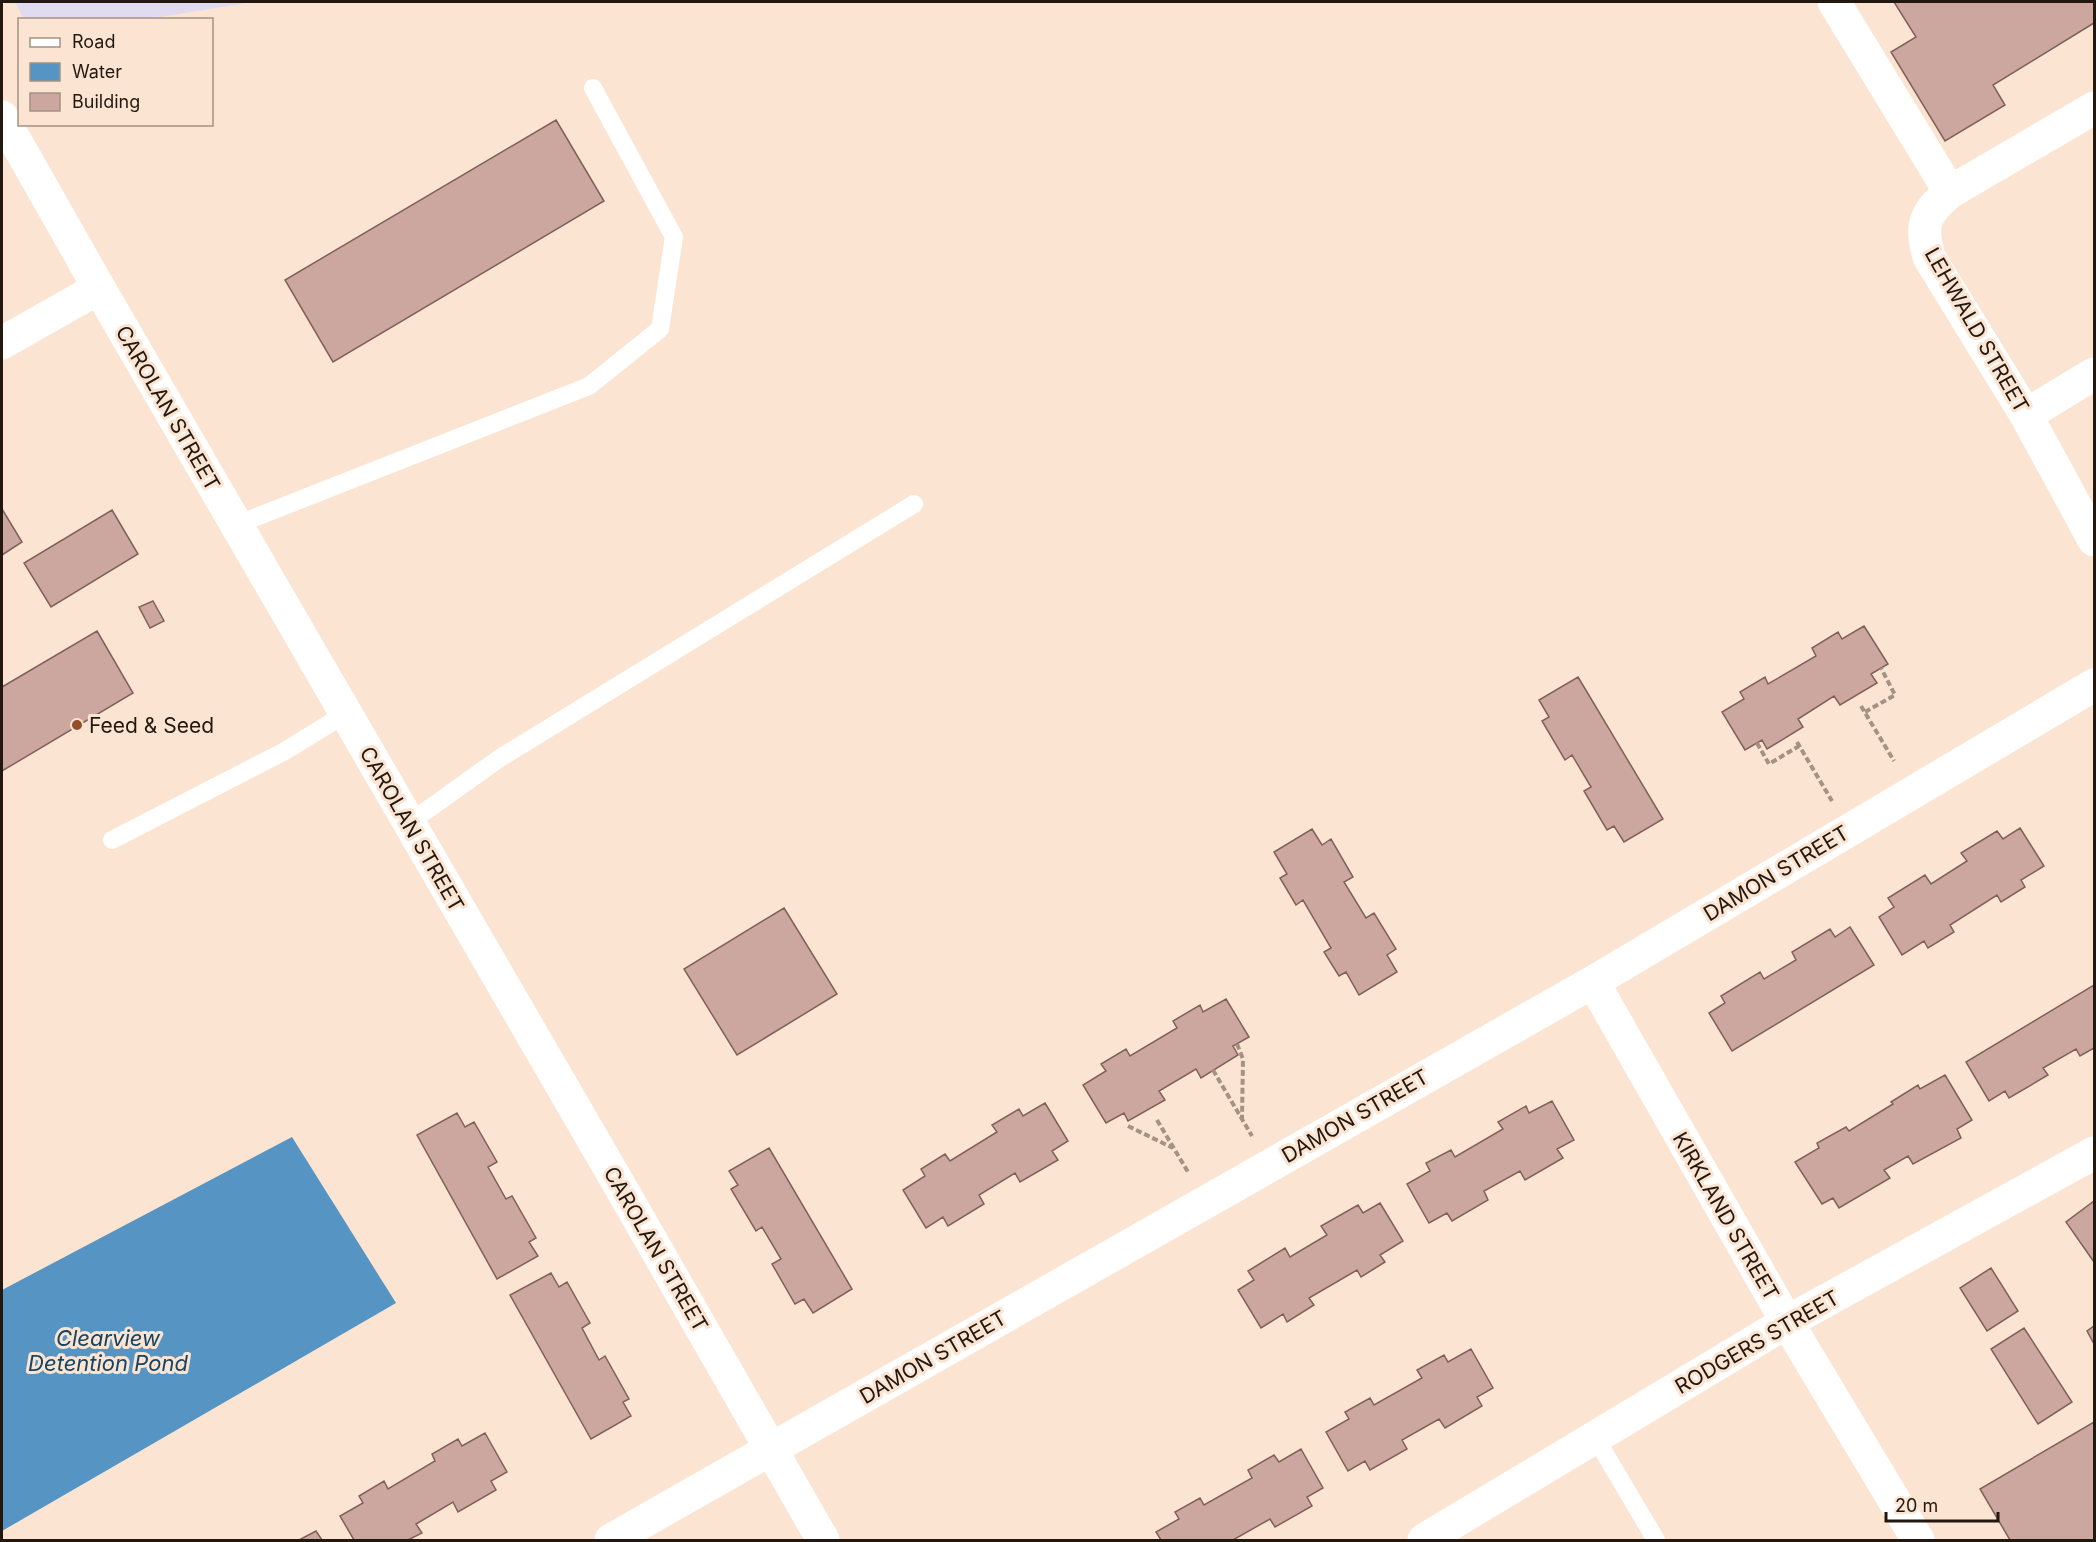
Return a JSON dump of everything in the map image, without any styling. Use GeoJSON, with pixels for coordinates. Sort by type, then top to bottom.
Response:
{"type":"FeatureCollection","features":[{"type":"Feature","properties":{"kind":"street"},"geometry":{"type":"LineString","coordinates":[[1834,2],[1950,192]]}},
{"type":"Feature","properties":{"kind":"street","name":"LEHWALD STREET"},"geometry":{"type":"LineString","coordinates":[[2094,108],[1950,192],[1932,207],[1923,234],[1929,257],[2026,415],[2094,540]]}},
{"type":"Feature","properties":{"kind":"street","name":"CAROLAN STREET"},"geometry":{"type":"LineString","coordinates":[[2,117],[823,1540]]}},
{"type":"Feature","properties":{"kind":"street"},"geometry":{"type":"LineString","coordinates":[[2,343],[99,288]]}},
{"type":"Feature","properties":{"kind":"street"},"geometry":{"type":"LineString","coordinates":[[2026,415],[2094,374]]}},
{"type":"Feature","properties":{"kind":"street","name":"DAMON STREET"},"geometry":{"type":"LineString","coordinates":[[611,1540],[1593,982],[2094,685]]}},
{"type":"Feature","properties":{"kind":"street","name":"KIRKLAND STREET"},"geometry":{"type":"LineString","coordinates":[[1593,982],[1787,1322],[1918,1540]]}},
{"type":"Feature","properties":{"kind":"street","name":"RODGERS STREET"},"geometry":{"type":"LineString","coordinates":[[1424,1540],[1787,1322],[2094,1153]]}},
{"type":"Feature","properties":{"kind":"lane"},"geometry":{"type":"LineString","coordinates":[[236,525],[589,386],[660,329],[674,237],[592,88]]}},
{"type":"Feature","properties":{"kind":"lane"},"geometry":{"type":"LineString","coordinates":[[409,824],[500,758],[914,504]]}},
{"type":"Feature","properties":{"kind":"lane"},"geometry":{"type":"LineString","coordinates":[[112,840],[285,751],[345,714]]}},
{"type":"Feature","properties":{"kind":"lane"},"geometry":{"type":"LineString","coordinates":[[1596,1437],[1656,1540]]}},
{"type":"Feature","properties":{"kind":"path"},"geometry":{"type":"LineString","coordinates":[[1865,712],[1895,695],[1881,668]]}},
{"type":"Feature","properties":{"kind":"path"},"geometry":{"type":"LineString","coordinates":[[1861,706],[1913,792]]}},
{"type":"Feature","properties":{"kind":"path"},"geometry":{"type":"LineString","coordinates":[[1758,743],[1769,764],[1798,744],[1849,830]]}},
{"type":"Feature","properties":{"kind":"path"},"geometry":{"type":"LineString","coordinates":[[1237,1044],[1243,1059],[1242,1120]]}},
{"type":"Feature","properties":{"kind":"path"},"geometry":{"type":"LineString","coordinates":[[1213,1070],[1268,1166]]}},
{"type":"Feature","properties":{"kind":"path"},"geometry":{"type":"LineString","coordinates":[[1157,1120],[1206,1201]]}},
{"type":"Feature","properties":{"kind":"path"},"geometry":{"type":"LineString","coordinates":[[1128,1126],[1174,1148]]}},
{"type":"Feature","properties":{"kind":"shaded area"},"geometry":{"type":"Polygon","coordinates":[[[15,2],[253,2],[153,18],[23,18],[15,2]]]}},
{"type":"Feature","properties":{"kind":"water","name":"Clearview Detention Pond"},"geometry":{"type":"Polygon","coordinates":[[[292,1137],[396,1303],[2,1531],[2,1290],[292,1137]]]}},
{"type":"Feature","properties":{"kind":"building"},"geometry":{"type":"Polygon","coordinates":[[[1894,2],[2094,2],[2094,23],[1993,85],[2005,105],[1945,141],[1891,52],[1916,37],[1894,2]]]}},
{"type":"Feature","properties":{"kind":"building"},"geometry":{"type":"Polygon","coordinates":[[[556,120],[604,201],[333,362],[285,280],[556,120]]]}},
{"type":"Feature","properties":{"kind":"building"},"geometry":{"type":"Polygon","coordinates":[[[2,509],[22,542],[2,555],[2,509]]]}},
{"type":"Feature","properties":{"kind":"building"},"geometry":{"type":"Polygon","coordinates":[[[112,510],[138,554],[51,607],[24,563],[112,510]]]}},
{"type":"Feature","properties":{"kind":"building"},"geometry":{"type":"Polygon","coordinates":[[[153,601],[164,621],[150,628],[139,607],[153,601]]]}},
{"type":"Feature","properties":{"kind":"building"},"geometry":{"type":"Polygon","coordinates":[[[1864,626],[1888,664],[1871,674],[1877,683],[1840,705],[1834,696],[1798,719],[1803,727],[1767,749],[1762,740],[1745,750],[1722,712],[1744,699],[1740,692],[1765,677],[1768,684],[1816,656],[1812,648],[1838,632],[1842,639],[1864,626]]]}},
{"type":"Feature","properties":{"kind":"building"},"geometry":{"type":"Polygon","coordinates":[[[97,631],[133,693],[2,771],[2,687],[97,631]]]}},
{"type":"Feature","properties":{"kind":"building"},"geometry":{"type":"Polygon","coordinates":[[[1578,677],[1663,819],[1624,842],[1614,826],[1607,830],[1584,791],[1591,787],[1572,755],[1565,760],[1542,721],[1549,717],[1539,700],[1578,677]]]}},
{"type":"Feature","properties":{"kind":"building"},"geometry":{"type":"Polygon","coordinates":[[[2020,828],[2044,866],[2021,880],[2025,887],[2001,902],[1997,895],[1950,925],[1954,932],[1928,948],[1924,941],[1902,955],[1879,917],[1894,907],[1888,898],[1925,875],[1931,884],[1967,861],[1961,853],[1997,831],[2003,839],[2020,828]]]}},
{"type":"Feature","properties":{"kind":"building"},"geometry":{"type":"Polygon","coordinates":[[[1312,829],[1322,845],[1331,839],[1353,877],[1344,882],[1366,918],[1374,913],[1396,949],[1387,955],[1397,972],[1359,995],[1346,972],[1339,976],[1324,952],[1331,948],[1303,900],[1296,905],[1280,878],[1287,874],[1274,852],[1312,829]]]}},
{"type":"Feature","properties":{"kind":"building"},"geometry":{"type":"Polygon","coordinates":[[[784,908],[837,994],[737,1055],[684,969],[784,908]]]}},
{"type":"Feature","properties":{"kind":"building"},"geometry":{"type":"Polygon","coordinates":[[[1850,927],[1874,965],[1732,1051],[1709,1013],[1725,1003],[1721,996],[1760,972],[1764,979],[1796,960],[1792,952],[1830,929],[1835,937],[1850,927]]]}},
{"type":"Feature","properties":{"kind":"building"},"geometry":{"type":"Polygon","coordinates":[[[2094,985],[2094,1048],[2080,1056],[2076,1049],[2043,1068],[2048,1075],[2009,1098],[2005,1091],[1989,1101],[1966,1062],[2094,985]]]}},
{"type":"Feature","properties":{"kind":"building"},"geometry":{"type":"Polygon","coordinates":[[[1226,999],[1249,1037],[1233,1046],[1238,1055],[1201,1078],[1196,1069],[1159,1091],[1165,1100],[1128,1121],[1124,1113],[1106,1123],[1083,1085],[1106,1071],[1101,1064],[1126,1049],[1130,1056],[1177,1028],[1173,1021],[1200,1005],[1203,1012],[1226,999]]]}},
{"type":"Feature","properties":{"kind":"building"},"geometry":{"type":"Polygon","coordinates":[[[1945,1075],[1972,1120],[1957,1129],[1961,1138],[1913,1164],[1908,1156],[1884,1170],[1890,1178],[1839,1208],[1833,1198],[1822,1204],[1795,1162],[1819,1148],[1817,1143],[1846,1127],[1849,1131],[1893,1104],[1891,1102],[1918,1085],[1920,1089],[1945,1075]]]}},
{"type":"Feature","properties":{"kind":"building"},"geometry":{"type":"Polygon","coordinates":[[[1552,1101],[1574,1140],[1557,1149],[1563,1158],[1525,1180],[1520,1171],[1484,1191],[1488,1200],[1452,1221],[1447,1213],[1429,1223],[1407,1184],[1430,1171],[1426,1163],[1451,1150],[1455,1157],[1503,1129],[1498,1122],[1526,1106],[1529,1113],[1552,1101]]]}},
{"type":"Feature","properties":{"kind":"building"},"geometry":{"type":"Polygon","coordinates":[[[1045,1103],[1068,1141],[1052,1151],[1058,1160],[1020,1182],[1015,1173],[979,1195],[984,1204],[948,1226],[943,1217],[926,1228],[903,1190],[925,1176],[921,1169],[945,1154],[950,1161],[997,1132],[992,1125],[1019,1109],[1023,1116],[1045,1103]]]}},
{"type":"Feature","properties":{"kind":"building"},"geometry":{"type":"Polygon","coordinates":[[[457,1113],[465,1127],[474,1122],[497,1162],[488,1167],[506,1199],[512,1196],[536,1238],[529,1242],[538,1256],[497,1279],[417,1135],[457,1113]]]}},
{"type":"Feature","properties":{"kind":"building"},"geometry":{"type":"Polygon","coordinates":[[[769,1148],[852,1289],[813,1313],[804,1299],[795,1304],[772,1264],[781,1259],[762,1227],[756,1231],[731,1189],[738,1185],[729,1171],[769,1148]]]}},
{"type":"Feature","properties":{"kind":"building"},"geometry":{"type":"Polygon","coordinates":[[[2094,1201],[2094,1262],[2066,1222],[2094,1201]]]}},
{"type":"Feature","properties":{"kind":"building"},"geometry":{"type":"Polygon","coordinates":[[[1380,1203],[1403,1241],[1380,1255],[1385,1262],[1361,1277],[1357,1270],[1309,1298],[1314,1305],[1287,1322],[1283,1314],[1261,1328],[1238,1290],[1254,1280],[1248,1271],[1285,1248],[1290,1257],[1327,1235],[1321,1226],[1358,1205],[1363,1213],[1380,1203]]]}},
{"type":"Feature","properties":{"kind":"building"},"geometry":{"type":"Polygon","coordinates":[[[1991,1268],[2018,1311],[1987,1331],[1960,1288],[1991,1268]]]}},
{"type":"Feature","properties":{"kind":"building"},"geometry":{"type":"Polygon","coordinates":[[[551,1273],[559,1287],[567,1282],[590,1323],[582,1328],[599,1360],[605,1356],[629,1399],[623,1402],[631,1416],[591,1439],[510,1295],[551,1273]]]}},
{"type":"Feature","properties":{"kind":"building"},"geometry":{"type":"Polygon","coordinates":[[[2094,1326],[2094,1344],[2087,1331],[2094,1326]]]}},
{"type":"Feature","properties":{"kind":"building"},"geometry":{"type":"Polygon","coordinates":[[[2024,1328],[2072,1402],[2038,1424],[1991,1349],[2024,1328]]]}},
{"type":"Feature","properties":{"kind":"building"},"geometry":{"type":"Polygon","coordinates":[[[1471,1349],[1493,1388],[1477,1397],[1482,1406],[1445,1428],[1439,1419],[1402,1440],[1407,1449],[1370,1470],[1365,1461],[1348,1471],[1326,1432],[1349,1419],[1345,1412],[1370,1398],[1374,1405],[1422,1378],[1417,1370],[1444,1355],[1448,1362],[1471,1349]]]}},
{"type":"Feature","properties":{"kind":"building"},"geometry":{"type":"Polygon","coordinates":[[[2094,1422],[2094,1540],[2010,1540],[1980,1489],[2094,1422]]]}},
{"type":"Feature","properties":{"kind":"building"},"geometry":{"type":"Polygon","coordinates":[[[485,1433],[507,1472],[491,1481],[496,1490],[458,1512],[453,1502],[416,1524],[422,1533],[408,1540],[354,1540],[340,1516],[363,1503],[359,1496],[384,1481],[388,1489],[435,1461],[432,1454],[458,1439],[462,1446],[485,1433]]]}},
{"type":"Feature","properties":{"kind":"building"},"geometry":{"type":"Polygon","coordinates":[[[1301,1449],[1323,1488],[1307,1497],[1312,1506],[1275,1527],[1270,1519],[1233,1540],[1161,1540],[1156,1532],[1179,1519],[1175,1512],[1200,1498],[1204,1505],[1252,1478],[1248,1470],[1274,1455],[1279,1462],[1301,1449]]]}},
{"type":"Feature","properties":{"kind":"building"},"geometry":{"type":"Polygon","coordinates":[[[316,1531],[322,1540],[299,1540],[316,1531]]]}},
{"type":"Feature","properties":{"kind":"place","name":"Feed & Seed"},"geometry":{"type":"Point","coordinates":[77,725]}}]}
